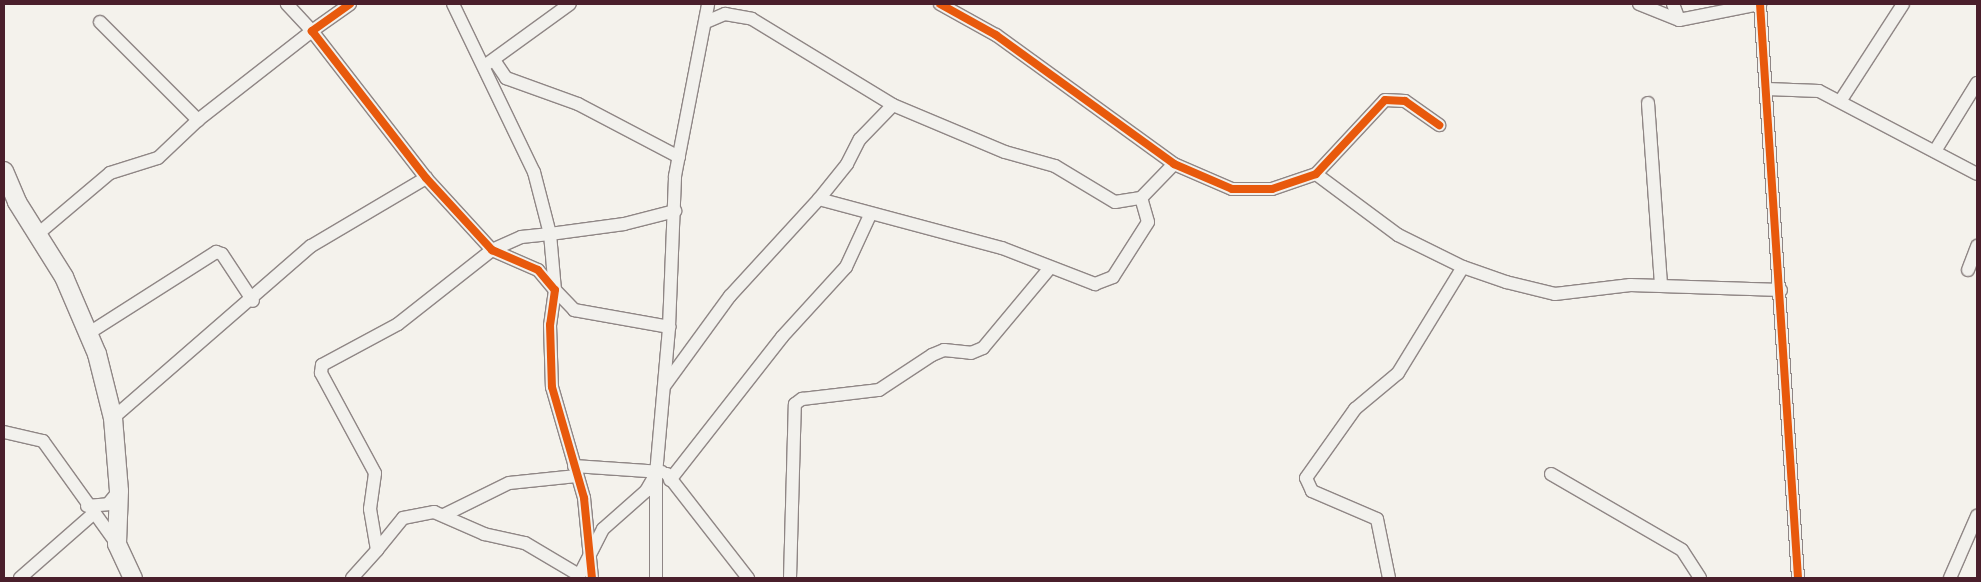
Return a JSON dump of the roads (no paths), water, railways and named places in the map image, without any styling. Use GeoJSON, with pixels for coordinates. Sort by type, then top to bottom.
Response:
{"type":"FeatureCollection","features":[{"type":"Feature","properties":{"kind":"street"},"geometry":{"type":"LineString","coordinates":[[287,4],[312,31],[426,178],[492,250],[538,270],[555,290],[580,313],[669,327]]}},
{"type":"Feature","properties":{"kind":"street"},"geometry":{"type":"LineString","coordinates":[[39,233],[110,174],[158,158],[198,120],[312,31],[350,4]]}},
{"type":"Feature","properties":{"kind":"street"},"geometry":{"type":"LineString","coordinates":[[454,4],[489,63],[534,172],[550,234],[555,290],[550,325],[552,387],[575,471],[590,550],[592,578]]}},
{"type":"Feature","properties":{"kind":"street"},"geometry":{"type":"LineString","coordinates":[[489,63],[570,4]]}},
{"type":"Feature","properties":{"kind":"street"},"geometry":{"type":"LineString","coordinates":[[708,4],[679,157],[669,327],[657,458],[663,475],[722,540],[748,578]]}},
{"type":"Feature","properties":{"kind":"street"},"geometry":{"type":"LineString","coordinates":[[940,4],[996,35],[1174,164],[1207,182],[1253,192],[1286,186],[1316,174],[1385,100],[1404,101],[1439,125]]}},
{"type":"Feature","properties":{"kind":"street"},"geometry":{"type":"LineString","coordinates":[[1639,4],[1679,20],[1760,4],[1781,290],[1798,578]]}},
{"type":"Feature","properties":{"kind":"street"},"geometry":{"type":"LineString","coordinates":[[1673,4],[1679,20]]}},
{"type":"Feature","properties":{"kind":"street"},"geometry":{"type":"LineString","coordinates":[[1841,100],[1903,4]]}},
{"type":"Feature","properties":{"kind":"street"},"geometry":{"type":"LineString","coordinates":[[706,22],[725,14],[752,19],[893,106],[1005,152],[1055,166],[1106,199],[1124,203],[1141,198],[1174,164]]}},
{"type":"Feature","properties":{"kind":"street"},"geometry":{"type":"LineString","coordinates":[[100,22],[198,120]]}},
{"type":"Feature","properties":{"kind":"street"},"geometry":{"type":"LineString","coordinates":[[489,63],[506,78],[578,104],[679,157]]}},
{"type":"Feature","properties":{"kind":"street"},"geometry":{"type":"LineString","coordinates":[[1935,151],[1977,83]]}},
{"type":"Feature","properties":{"kind":"street"},"geometry":{"type":"LineString","coordinates":[[1767,90],[1819,91],[1841,100],[1977,174]]}},
{"type":"Feature","properties":{"kind":"street"},"geometry":{"type":"LineString","coordinates":[[1648,104],[1661,285]]}},
{"type":"Feature","properties":{"kind":"street"},"geometry":{"type":"LineString","coordinates":[[663,389],[691,345],[730,296],[819,199],[860,139],[893,106]]}},
{"type":"Feature","properties":{"kind":"street"},"geometry":{"type":"LineString","coordinates":[[4,171],[17,202],[39,233],[89,333],[113,418],[119,491],[117,544]]}},
{"type":"Feature","properties":{"kind":"street"},"geometry":{"type":"LineString","coordinates":[[1316,174],[1398,235],[1463,267],[1556,294],[1598,286],[1661,285],[1781,290]]}},
{"type":"Feature","properties":{"kind":"street"},"geometry":{"type":"LineString","coordinates":[[113,418],[168,367],[253,301],[312,246],[426,178]]}},
{"type":"Feature","properties":{"kind":"street"},"geometry":{"type":"LineString","coordinates":[[819,199],[870,215],[1002,248],[1089,283],[1113,277],[1148,222],[1147,207],[1141,198]]}},
{"type":"Feature","properties":{"kind":"street"},"geometry":{"type":"LineString","coordinates":[[377,550],[370,509],[375,473],[321,373],[322,365],[398,324],[492,250],[521,237],[624,224],[675,211]]}},
{"type":"Feature","properties":{"kind":"street"},"geometry":{"type":"LineString","coordinates":[[352,578],[403,518],[427,512],[444,515],[484,534],[524,543],[578,577],[590,550],[663,475],[782,337],[846,267],[870,215]]}},
{"type":"Feature","properties":{"kind":"street"},"geometry":{"type":"LineString","coordinates":[[1968,270],[1977,246]]}},
{"type":"Feature","properties":{"kind":"street"},"geometry":{"type":"LineString","coordinates":[[89,333],[216,252],[222,254],[253,301]]}},
{"type":"Feature","properties":{"kind":"street"},"geometry":{"type":"LineString","coordinates":[[1389,578],[1377,518],[1312,491],[1306,478],[1355,408],[1398,373],[1463,267]]}},
{"type":"Feature","properties":{"kind":"street"},"geometry":{"type":"LineString","coordinates":[[790,578],[794,404],[802,398],[879,390],[932,355],[944,350],[971,353],[983,348],[1050,268]]}},
{"type":"Feature","properties":{"kind":"street"},"geometry":{"type":"LineString","coordinates":[[4,432],[43,441],[90,510],[117,544],[133,578]]}},
{"type":"Feature","properties":{"kind":"street"},"geometry":{"type":"LineString","coordinates":[[444,515],[509,482],[575,471],[636,468],[663,475]]}},
{"type":"Feature","properties":{"kind":"street"},"geometry":{"type":"LineString","coordinates":[[1551,474],[1682,550],[1700,578]]}},
{"type":"Feature","properties":{"kind":"street"},"geometry":{"type":"LineString","coordinates":[[656,578],[663,475]]}},
{"type":"Feature","properties":{"kind":"street"},"geometry":{"type":"LineString","coordinates":[[20,578],[90,510],[108,504],[119,491]]}},
{"type":"Feature","properties":{"kind":"street"},"geometry":{"type":"LineString","coordinates":[[1950,578],[1977,516]]}}]}
